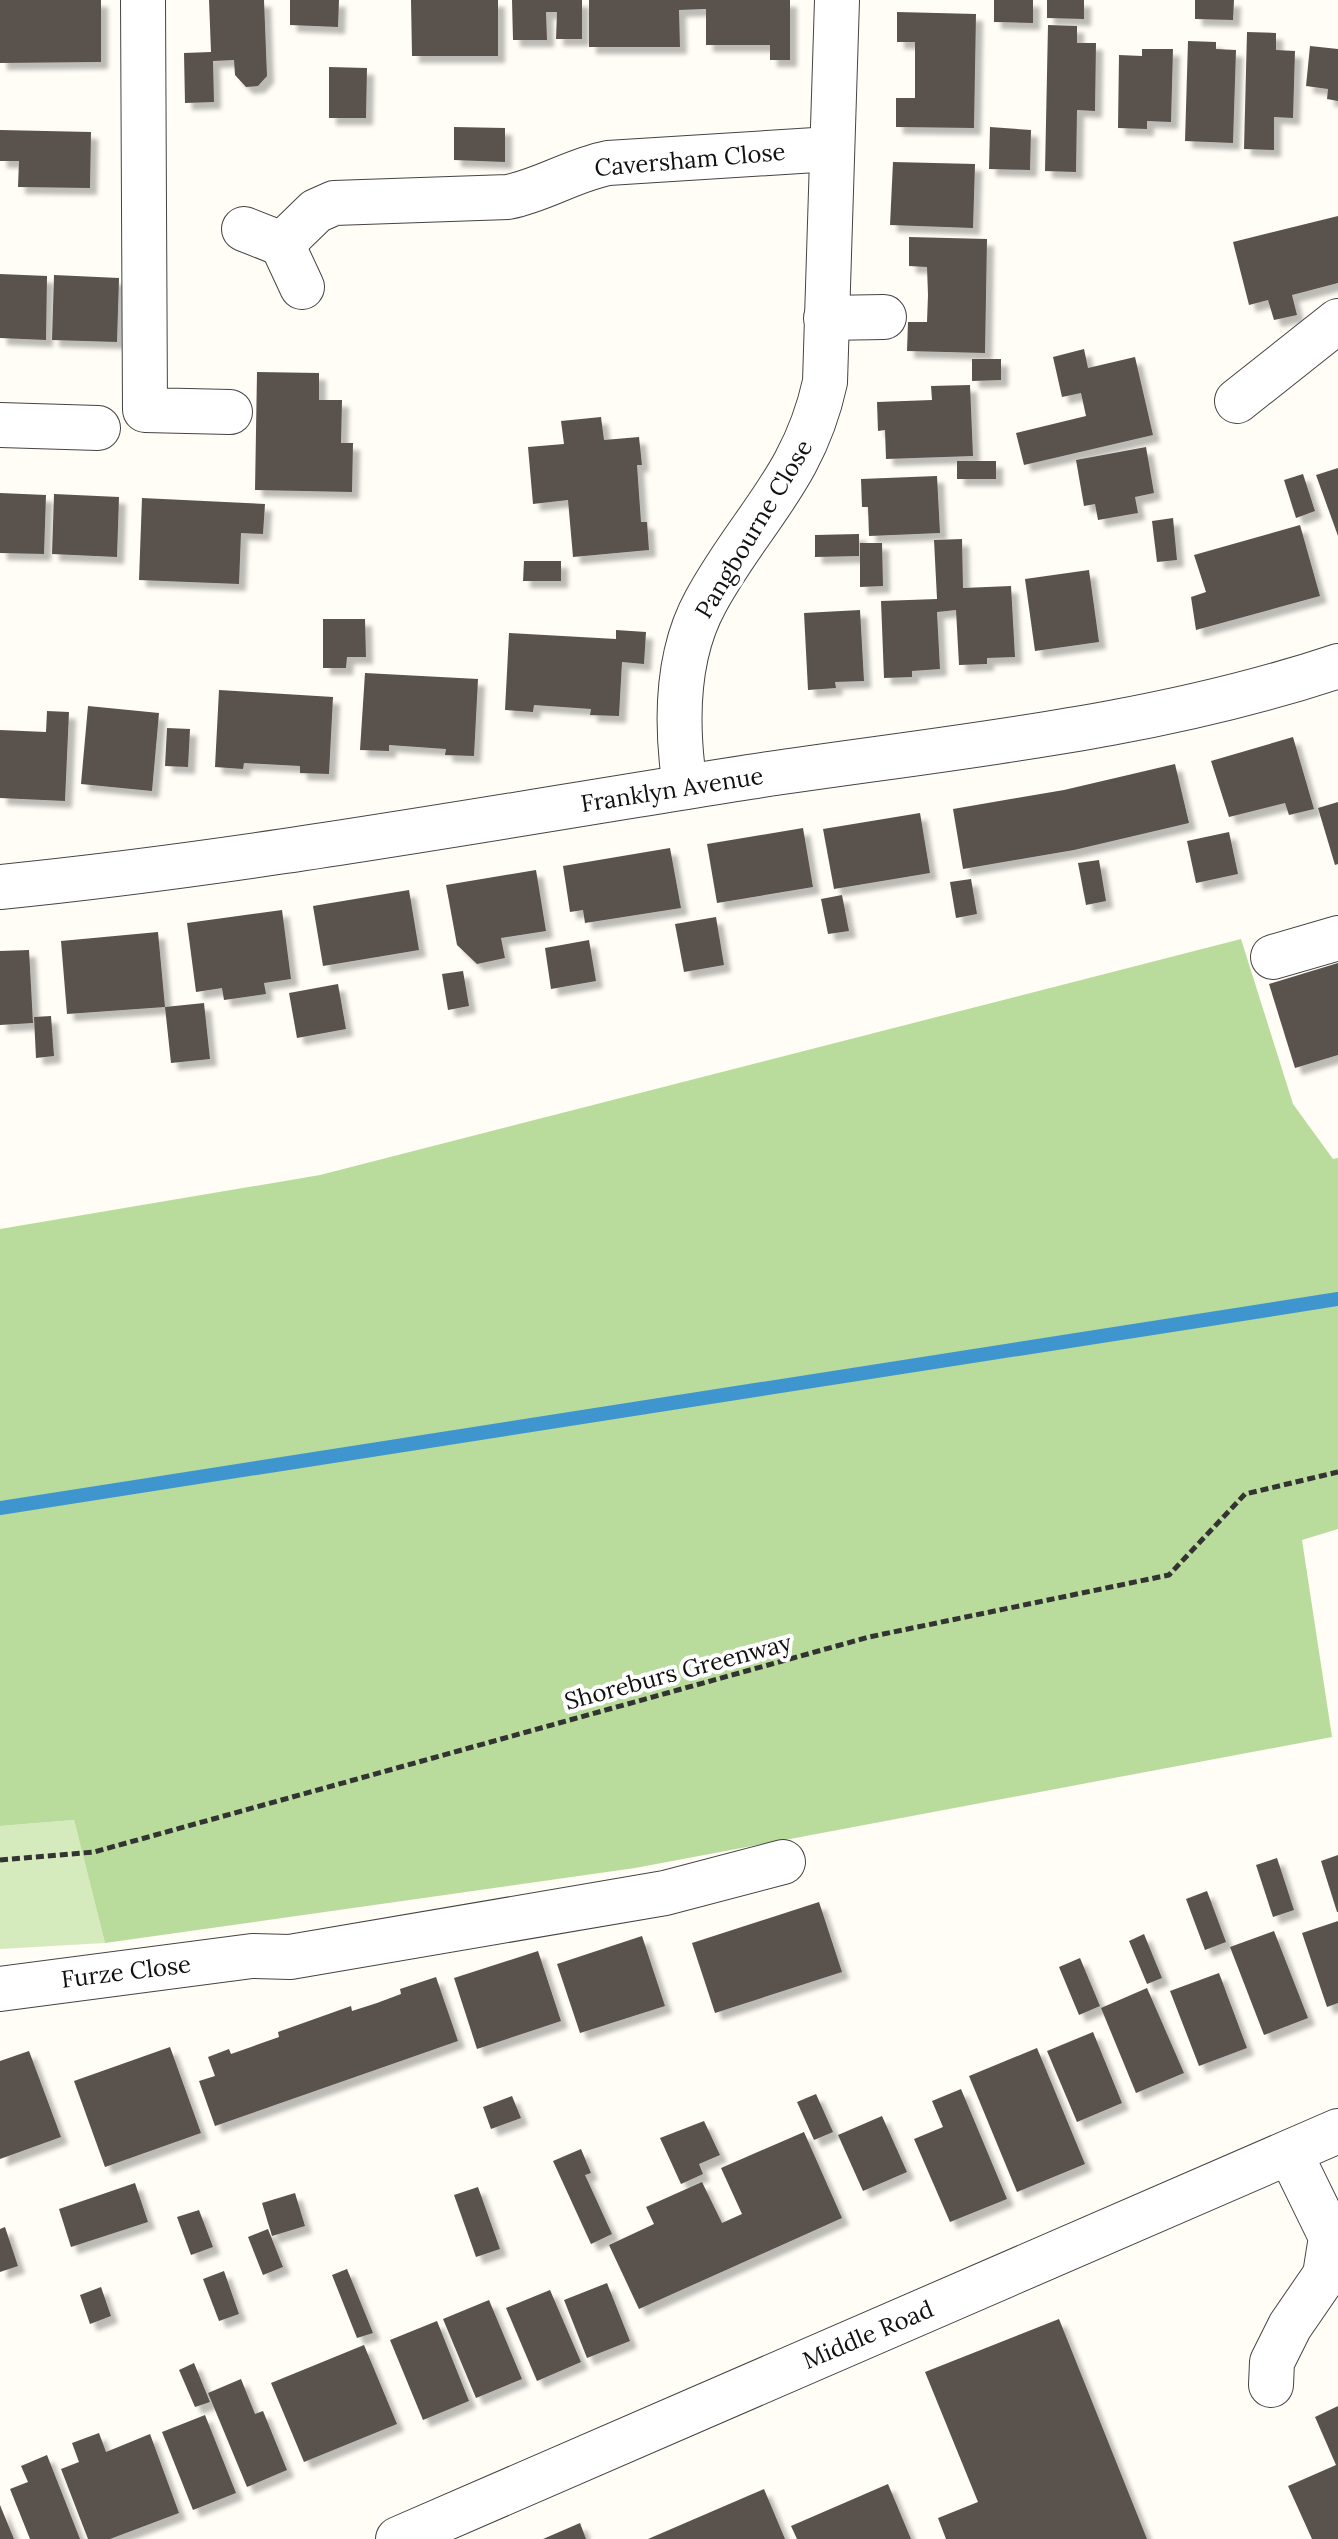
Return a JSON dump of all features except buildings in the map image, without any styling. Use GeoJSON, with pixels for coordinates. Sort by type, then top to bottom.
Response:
{"type":"FeatureCollection","features":[{"type":"Feature","properties":{"kind":"street"},"geometry":{"type":"LineString","coordinates":[[143,0],[145,410],[230,412]]}},
{"type":"Feature","properties":{"kind":"street","name":"Pangbourne Close"},"geometry":{"type":"LineString","coordinates":[[685,787],[678,738],[685,664],[692,634],[705,603],[781,490],[810,437],[825,382],[837,0]]}},
{"type":"Feature","properties":{"kind":"street","name":"Caversham Close"},"geometry":{"type":"LineString","coordinates":[[302,287],[263,237],[334,203],[508,197],[527,193],[584,168],[608,163],[831,149]]}},
{"type":"Feature","properties":{"kind":"street"},"geometry":{"type":"LineString","coordinates":[[826,318],[884,317]]}},
{"type":"Feature","properties":{"kind":"street"},"geometry":{"type":"LineString","coordinates":[[1237,401],[1338,321]]}},
{"type":"Feature","properties":{"kind":"street"},"geometry":{"type":"LineString","coordinates":[[0,425],[98,428]]}},
{"type":"Feature","properties":{"kind":"street","name":"Franklyn Avenue"},"geometry":{"type":"LineString","coordinates":[[0,887],[179,866],[1150,717],[1215,703],[1338,666]]}},
{"type":"Feature","properties":{"kind":"street"},"geometry":{"type":"LineString","coordinates":[[1273,957],[1338,938]]}},
{"type":"Feature","properties":{"kind":"street","name":"Furze Close"},"geometry":{"type":"LineString","coordinates":[[0,1989],[252,1956],[290,1957],[665,1893],[783,1862]]}},
{"type":"Feature","properties":{"kind":"street","name":"Middle Road"},"geometry":{"type":"LineString","coordinates":[[398,2539],[1338,2131]]}},
{"type":"Feature","properties":{"kind":"street"},"geometry":{"type":"LineString","coordinates":[[1271,2385],[1272,2362],[1290,2326],[1325,2275],[1331,2237],[1290,2153]]}},
{"type":"Feature","properties":{"kind":"path","name":"Shoreburs Greenway"},"geometry":{"type":"LineString","coordinates":[[0,1860],[94,1852],[869,1637],[1169,1575],[1245,1494],[1338,1472]]}},
{"type":"Feature","properties":{"kind":"green space"},"geometry":{"type":"Polygon","coordinates":[[[1241,939],[1293,1104],[1333,1159],[1338,1158],[1338,1529],[1302,1540],[1332,1737],[635,1868],[105,1943],[74,1820],[0,1826],[0,1229],[320,1175],[1241,939]]]}},
{"type":"Feature","properties":{"kind":"green space"},"geometry":{"type":"Polygon","coordinates":[[[74,1820],[105,1943],[0,1949],[0,1826],[74,1820]]]}},
{"type":"Feature","properties":{"kind":"waterway"},"geometry":{"type":"LineString","coordinates":[[0,1508],[1338,1299]]}}]}
